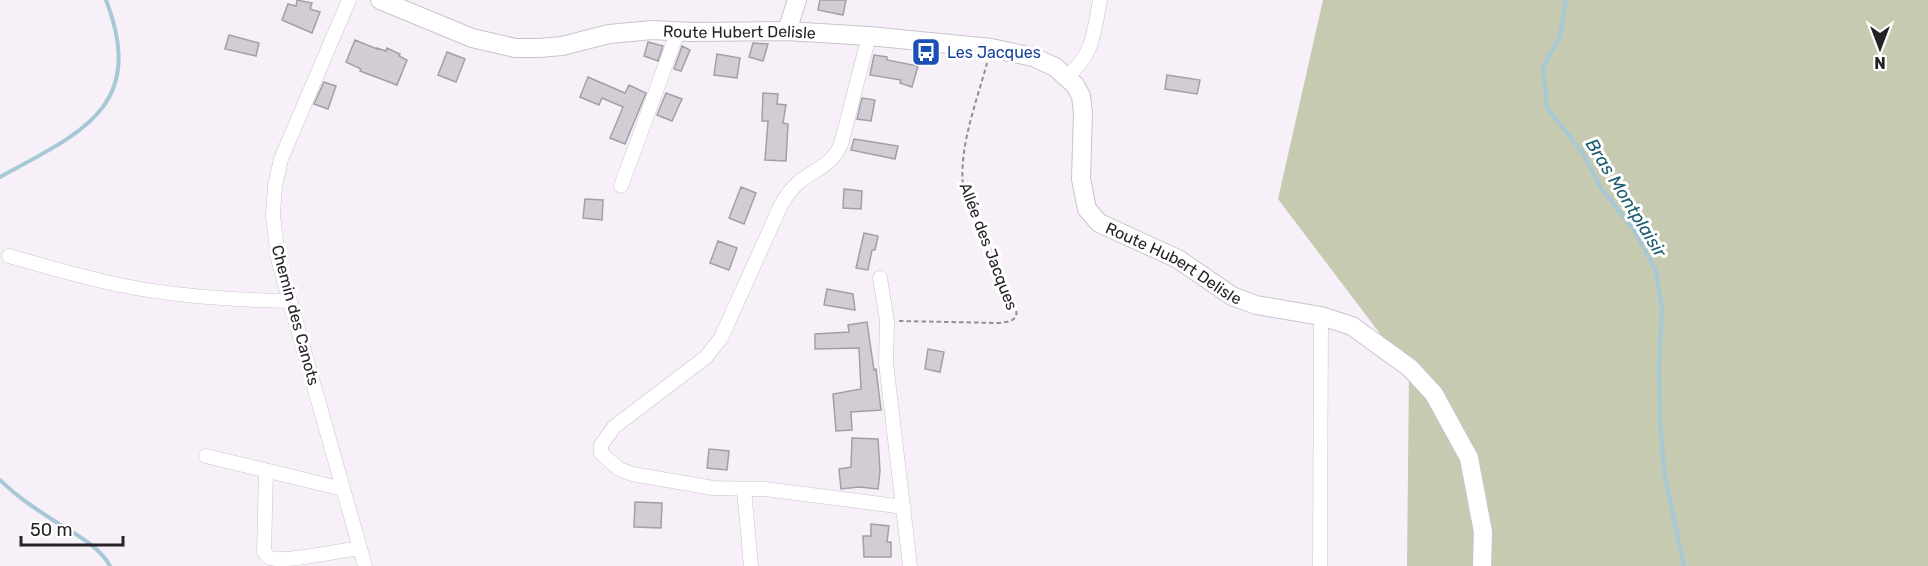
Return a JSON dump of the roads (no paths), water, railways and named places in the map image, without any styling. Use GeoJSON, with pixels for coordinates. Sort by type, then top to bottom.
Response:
{"type":"FeatureCollection","features":[{"type":"Feature","properties":{"kind":"main road","name":"Route Hubert Delisle"},"geometry":{"type":"LineString","coordinates":[[380,0],[472,38],[515,48],[562,46],[620,33],[652,30],[787,31],[869,36],[991,48],[1033,57],[1055,67],[1067,76],[1081,96],[1083,113],[1081,179],[1088,209],[1099,223],[1178,259],[1232,296],[1256,305],[1321,316],[1352,326],[1410,368],[1434,394],[1469,458],[1483,532],[1482,566]]}},
{"type":"Feature","properties":{"kind":"main road"},"geometry":{"type":"LineString","coordinates":[[787,31],[797,0]]}},
{"type":"Feature","properties":{"kind":"street","name":"Chemin des Canots"},"geometry":{"type":"LineString","coordinates":[[349,0],[281,159],[273,215],[278,259],[365,566]]}},
{"type":"Feature","properties":{"kind":"street"},"geometry":{"type":"LineString","coordinates":[[1067,76],[1080,66],[1089,51],[1100,0]]}},
{"type":"Feature","properties":{"kind":"street"},"geometry":{"type":"LineString","coordinates":[[621,186],[678,31]]}},
{"type":"Feature","properties":{"kind":"street"},"geometry":{"type":"LineString","coordinates":[[869,36],[836,156],[788,192],[721,338],[706,357],[614,427],[601,445],[601,453],[619,469],[632,474],[713,488],[765,489],[904,507]]}},
{"type":"Feature","properties":{"kind":"street"},"geometry":{"type":"LineString","coordinates":[[9,256],[126,286],[186,296],[290,301]]}},
{"type":"Feature","properties":{"kind":"street"},"geometry":{"type":"LineString","coordinates":[[880,278],[887,321],[886,363],[910,566]]}},
{"type":"Feature","properties":{"kind":"street"},"geometry":{"type":"LineString","coordinates":[[1320,566],[1321,316]]}},
{"type":"Feature","properties":{"kind":"street"},"geometry":{"type":"LineString","coordinates":[[206,456],[343,489]]}},
{"type":"Feature","properties":{"kind":"street"},"geometry":{"type":"LineString","coordinates":[[266,471],[264,552],[268,557],[292,558],[360,548]]}},
{"type":"Feature","properties":{"kind":"street"},"geometry":{"type":"LineString","coordinates":[[744,489],[751,566]]}},
{"type":"Feature","properties":{"kind":"waterway"},"geometry":{"type":"LineString","coordinates":[[0,177],[57,145],[80,129],[99,112],[112,91],[118,66],[117,36],[106,0]]}},
{"type":"Feature","properties":{"kind":"waterway","name":"Bras Montplaisir"},"geometry":{"type":"LineString","coordinates":[[1566,0],[1560,36],[1543,68],[1547,108],[1582,152],[1601,188],[1634,230],[1656,271],[1662,309],[1659,366],[1660,422],[1665,477],[1684,566]]}},
{"type":"Feature","properties":{"kind":"waterway"},"geometry":{"type":"LineString","coordinates":[[0,480],[27,502],[93,546],[110,566]]}},
{"type":"Feature","properties":{"kind":"place","name":"Les Jacques"},"geometry":{"type":"Point","coordinates":[926,52]}}]}
